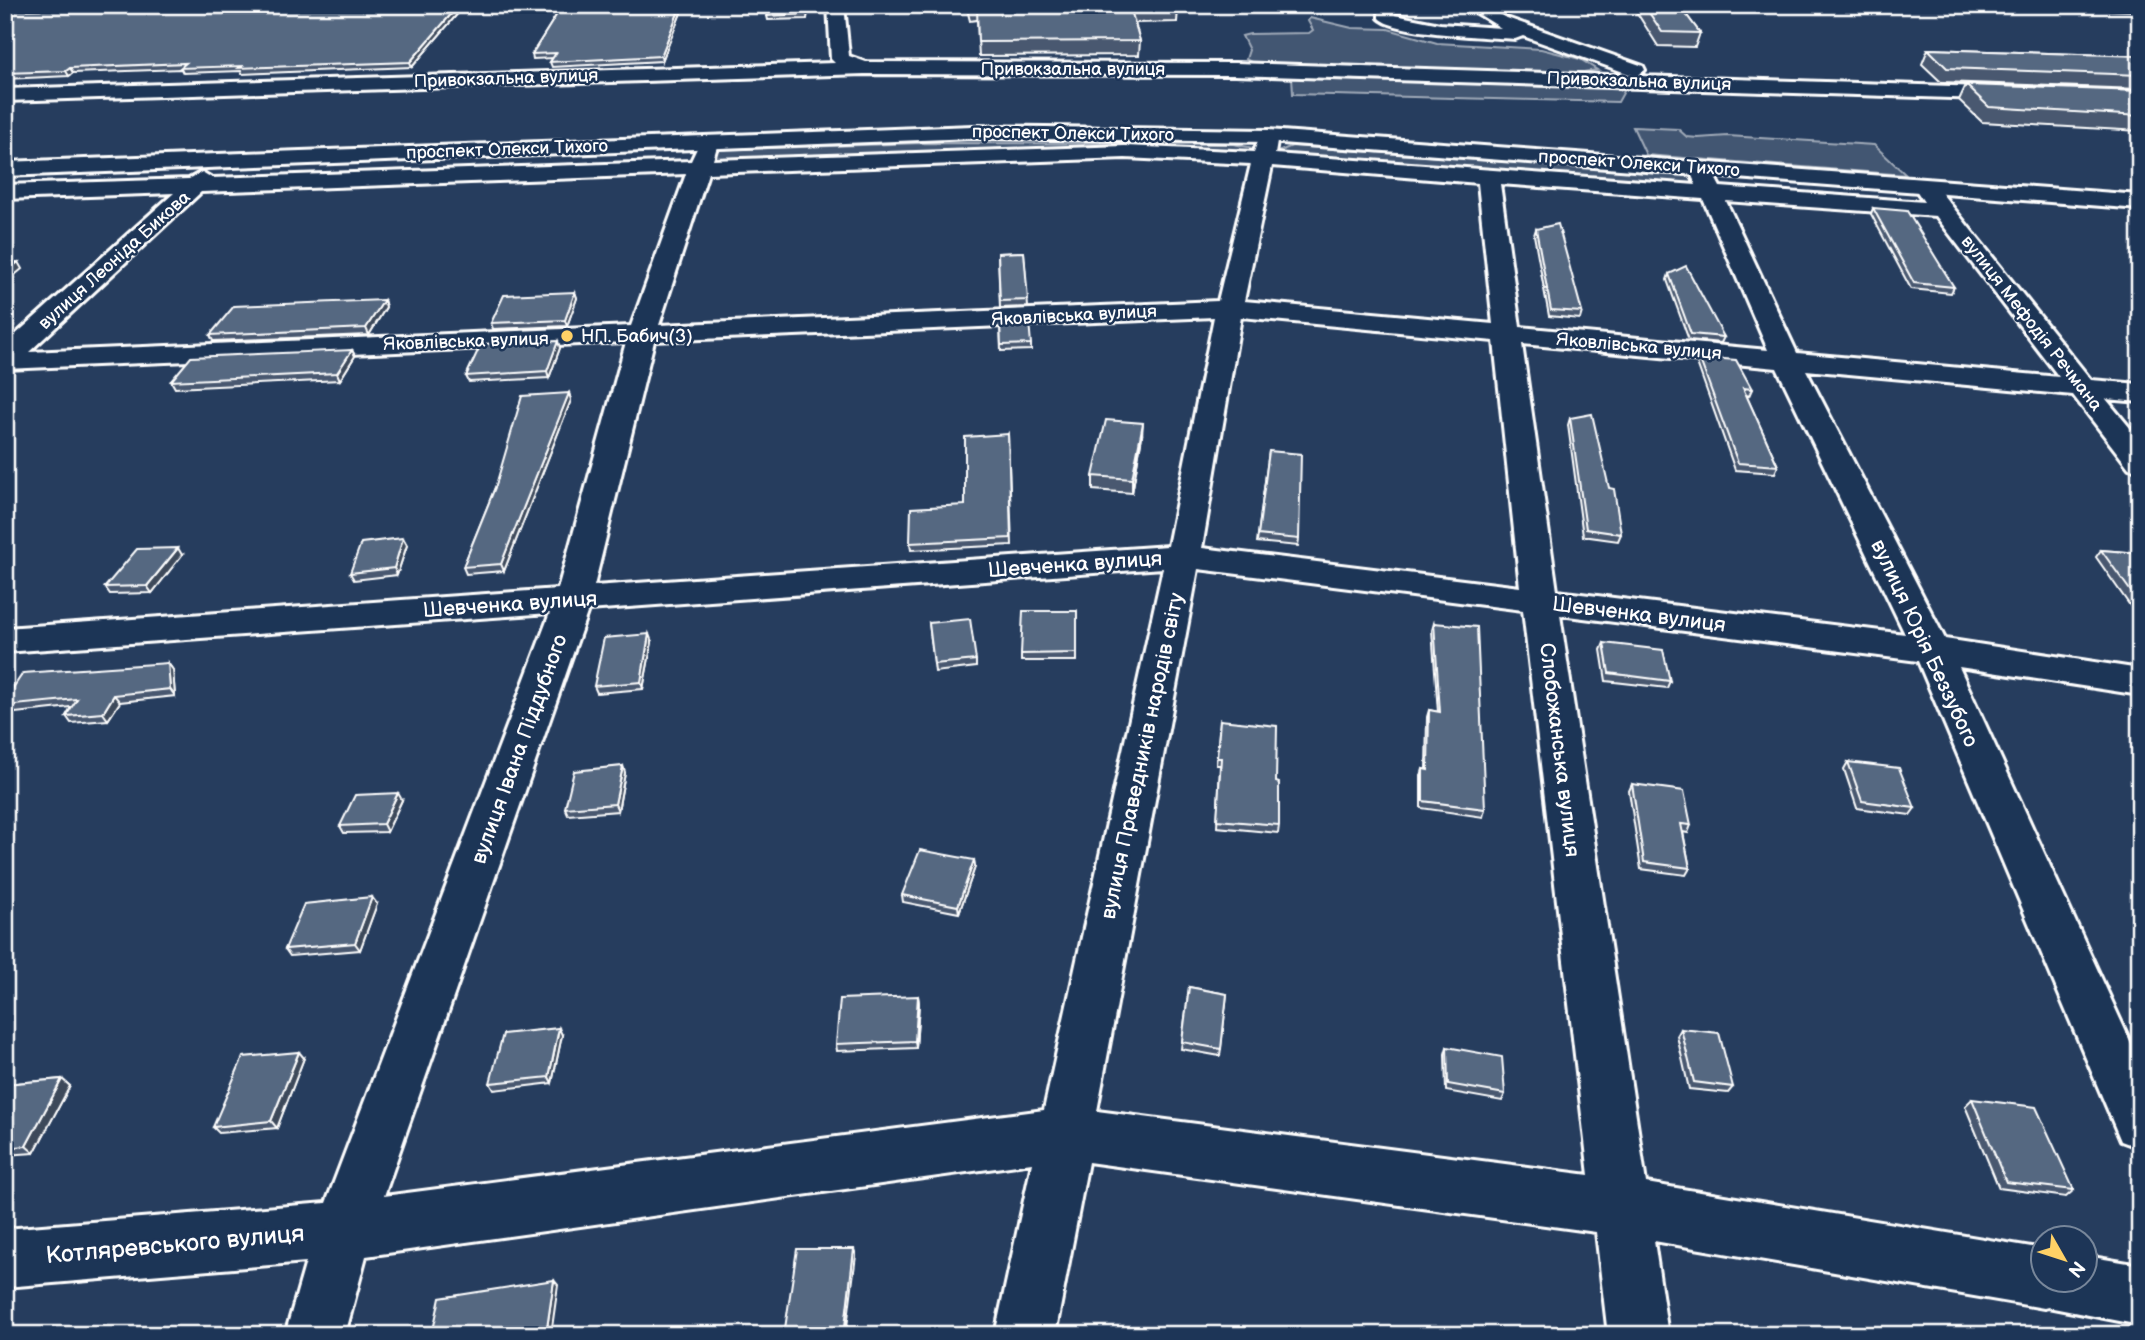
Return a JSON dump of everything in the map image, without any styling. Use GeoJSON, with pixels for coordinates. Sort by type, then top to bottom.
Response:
{"type":"FeatureCollection","features":[{"type":"Feature","properties":{"kind":"street"},"geometry":{"type":"LineString","coordinates":[[5,7],[93,5]]}},
{"type":"Feature","properties":{"kind":"street"},"geometry":{"type":"LineString","coordinates":[[836,5],[840,59],[864,68]]}},
{"type":"Feature","properties":{"kind":"street"},"geometry":{"type":"LineString","coordinates":[[1393,5],[1385,8],[1387,18],[1440,29],[1538,35]]}},
{"type":"Feature","properties":{"kind":"street"},"geometry":{"type":"LineString","coordinates":[[1472,5],[1498,20],[1668,81]]}},
{"type":"Feature","properties":{"kind":"street","name":"Привокзальна вулиця"},"geometry":{"type":"LineString","coordinates":[[5,94],[864,68],[1235,69],[1707,82],[1750,97],[1838,104],[1869,88],[2032,94]]}},
{"type":"Feature","properties":{"kind":"street"},"geometry":{"type":"LineString","coordinates":[[5,192],[195,185],[704,154],[1200,154],[1266,148],[1488,177],[1705,180],[1942,210]]}},
{"type":"Feature","properties":{"kind":"street","name":"проспект Олекси Тихого"},"geometry":{"type":"LineString","coordinates":[[1266,148],[1705,180],[1924,185],[2140,202]]}},
{"type":"Feature","properties":{"kind":"street","name":"вулиця Праведників народів світу"},"geometry":{"type":"LineString","coordinates":[[1025,1335],[1183,556],[1229,308],[1266,148]]}},
{"type":"Feature","properties":{"kind":"street","name":"проспект Олекси Тихого"},"geometry":{"type":"LineString","coordinates":[[5,169],[222,161],[704,154]]}},
{"type":"Feature","properties":{"kind":"street","name":"вулиця Івана Піддубного"},"geometry":{"type":"LineString","coordinates":[[315,1335],[344,1230],[573,600],[642,334],[704,154]]}},
{"type":"Feature","properties":{"kind":"street","name":"вулиця Леоніда Бикова"},"geometry":{"type":"LineString","coordinates":[[5,360],[222,161]]}},
{"type":"Feature","properties":{"kind":"street","name":"Слобожанська вулиця"},"geometry":{"type":"LineString","coordinates":[[1488,177],[1540,601],[1638,1335]]}},
{"type":"Feature","properties":{"kind":"street","name":"вулиця Юрія Беззубого"},"geometry":{"type":"LineString","coordinates":[[1705,180],[1786,358],[1932,650],[2140,1123]]}},
{"type":"Feature","properties":{"kind":"street","name":"вулиця Мефодія Речмана"},"geometry":{"type":"LineString","coordinates":[[1924,185],[2140,461]]}},
{"type":"Feature","properties":{"kind":"street","name":"Яковлівська вулиця"},"geometry":{"type":"LineString","coordinates":[[5,360],[1229,308],[2140,393]]}},
{"type":"Feature","properties":{"kind":"street","name":"Шевченка вулиця"},"geometry":{"type":"LineString","coordinates":[[5,640],[1183,556],[1932,650],[2140,682]]}},
{"type":"Feature","properties":{"kind":"street","name":"Котляревського вулиця"},"geometry":{"type":"LineString","coordinates":[[5,1258],[344,1230],[1064,1133],[1619,1207],[2030,1277]]}},
{"type":"Feature","properties":{"kind":"street"},"geometry":{"type":"LineString","coordinates":[[2100,1288],[2140,1295]]}},
{"type":"Feature","properties":{"kind":"shaded area"},"geometry":{"type":"Polygon","coordinates":[[[1310,18],[1352,28],[1388,29],[1437,43],[1541,49],[1580,59],[1597,70],[1570,74],[1255,64],[1246,59],[1249,50],[1242,36],[1309,33],[1313,30],[1308,21],[1310,18]]]}},
{"type":"Feature","properties":{"kind":"shaded area"},"geometry":{"type":"Polygon","coordinates":[[[1292,76],[1628,84],[1618,102],[1293,94],[1292,76]]]}},
{"type":"Feature","properties":{"kind":"shaded area"},"geometry":{"type":"Polygon","coordinates":[[[1633,127],[1678,129],[1687,137],[1698,138],[1728,136],[1874,145],[1906,175],[1646,155],[1633,127]]]}},
{"type":"Feature","properties":{"kind":"shaded area"},"geometry":{"type":"Polygon","coordinates":[[[923,143],[1233,144],[1254,148],[1254,152],[1238,155],[706,165],[711,150],[923,143]]]}},
{"type":"Feature","properties":{"kind":"shaded area"},"geometry":{"type":"Polygon","coordinates":[[[1292,146],[1684,175],[1695,179],[1697,187],[1279,157],[1275,153],[1292,146]]]}},
{"type":"Feature","properties":{"kind":"building"},"geometry":{"type":"Polygon","coordinates":[[[95,5],[459,5],[410,62],[180,68],[186,63],[5,73],[5,10],[91,8],[95,5]]]}},
{"type":"Feature","properties":{"kind":"building"},"geometry":{"type":"Polygon","coordinates":[[[554,5],[681,5],[661,56],[550,62],[556,53],[532,54],[562,6],[554,5]]]}},
{"type":"Feature","properties":{"kind":"building"},"geometry":{"type":"Polygon","coordinates":[[[770,5],[808,5],[806,14],[767,16],[770,5]]]}},
{"type":"Feature","properties":{"kind":"building"},"geometry":{"type":"Polygon","coordinates":[[[969,5],[1024,5],[1026,11],[1131,10],[1140,41],[978,42],[977,7],[969,5]]]}},
{"type":"Feature","properties":{"kind":"building"},"geometry":{"type":"Polygon","coordinates":[[[1106,5],[1177,5],[1178,9],[1108,10],[1106,5]]]}},
{"type":"Feature","properties":{"kind":"building"},"geometry":{"type":"Polygon","coordinates":[[[1644,5],[1679,5],[1700,33],[1662,32],[1644,5]]]}},
{"type":"Feature","properties":{"kind":"building"},"geometry":{"type":"Polygon","coordinates":[[[1928,49],[2140,56],[2140,75],[1947,68],[1928,49]]]}},
{"type":"Feature","properties":{"kind":"building"},"geometry":{"type":"Polygon","coordinates":[[[1966,85],[2140,91],[2140,116],[1989,107],[1966,85]]]}},
{"type":"Feature","properties":{"kind":"building"},"geometry":{"type":"Polygon","coordinates":[[[1873,208],[1907,211],[1954,287],[1914,283],[1873,208]]]}},
{"type":"Feature","properties":{"kind":"building"},"geometry":{"type":"Polygon","coordinates":[[[1558,224],[1582,312],[1551,310],[1536,229],[1558,224]]]}},
{"type":"Feature","properties":{"kind":"building"},"geometry":{"type":"Polygon","coordinates":[[[1024,252],[1028,300],[1000,301],[998,253],[1024,252]]]}},
{"type":"Feature","properties":{"kind":"building"},"geometry":{"type":"Polygon","coordinates":[[[18,262],[5,273],[5,263],[18,262]]]}},
{"type":"Feature","properties":{"kind":"building"},"geometry":{"type":"Polygon","coordinates":[[[1686,266],[1724,337],[1691,334],[1669,274],[1686,266]]]}},
{"type":"Feature","properties":{"kind":"building"},"geometry":{"type":"Polygon","coordinates":[[[575,292],[565,320],[491,323],[504,295],[575,292]]]}},
{"type":"Feature","properties":{"kind":"building"},"geometry":{"type":"Polygon","coordinates":[[[384,300],[366,328],[210,335],[234,306],[384,300]]]}},
{"type":"Feature","properties":{"kind":"building"},"geometry":{"type":"Polygon","coordinates":[[[1029,321],[1031,344],[1001,345],[1000,322],[1029,321]]]}},
{"type":"Feature","properties":{"kind":"building"},"geometry":{"type":"Polygon","coordinates":[[[558,341],[547,371],[466,376],[481,344],[558,341]]]}},
{"type":"Feature","properties":{"kind":"building"},"geometry":{"type":"Polygon","coordinates":[[[352,350],[337,373],[171,381],[191,357],[352,350]]]}},
{"type":"Feature","properties":{"kind":"building"},"geometry":{"type":"Polygon","coordinates":[[[1699,357],[1736,360],[1752,389],[1743,388],[1778,466],[1738,463],[1699,357]]]}},
{"type":"Feature","properties":{"kind":"building"},"geometry":{"type":"Polygon","coordinates":[[[569,393],[501,564],[463,567],[496,485],[522,396],[569,393]]]}},
{"type":"Feature","properties":{"kind":"building"},"geometry":{"type":"Polygon","coordinates":[[[1592,414],[1609,488],[1614,489],[1621,534],[1586,529],[1570,418],[1592,414]]]}},
{"type":"Feature","properties":{"kind":"building"},"geometry":{"type":"Polygon","coordinates":[[[1106,420],[1143,423],[1132,479],[1093,476],[1106,420]]]}},
{"type":"Feature","properties":{"kind":"building"},"geometry":{"type":"Polygon","coordinates":[[[1008,434],[1011,538],[910,543],[911,508],[965,505],[965,437],[1008,434]]]}},
{"type":"Feature","properties":{"kind":"building"},"geometry":{"type":"Polygon","coordinates":[[[1269,451],[1301,454],[1299,539],[1258,535],[1269,451]]]}},
{"type":"Feature","properties":{"kind":"building"},"geometry":{"type":"Polygon","coordinates":[[[403,538],[394,568],[350,573],[361,543],[403,538]]]}},
{"type":"Feature","properties":{"kind":"building"},"geometry":{"type":"Polygon","coordinates":[[[178,548],[147,586],[105,587],[137,549],[178,548]]]}},
{"type":"Feature","properties":{"kind":"building"},"geometry":{"type":"Polygon","coordinates":[[[2101,550],[2140,553],[2140,604],[2101,550]]]}},
{"type":"Feature","properties":{"kind":"building"},"geometry":{"type":"Polygon","coordinates":[[[1023,611],[1077,611],[1077,653],[1021,654],[1023,611]]]}},
{"type":"Feature","properties":{"kind":"building"},"geometry":{"type":"Polygon","coordinates":[[[970,619],[976,660],[934,664],[929,623],[970,619]]]}},
{"type":"Feature","properties":{"kind":"building"},"geometry":{"type":"Polygon","coordinates":[[[1434,623],[1477,627],[1485,809],[1423,801],[1423,769],[1428,770],[1429,710],[1440,712],[1434,623]]]}},
{"type":"Feature","properties":{"kind":"building"},"geometry":{"type":"Polygon","coordinates":[[[649,634],[641,682],[594,686],[604,638],[649,634]]]}},
{"type":"Feature","properties":{"kind":"building"},"geometry":{"type":"Polygon","coordinates":[[[1604,643],[1663,650],[1670,681],[1609,673],[1604,643]]]}},
{"type":"Feature","properties":{"kind":"building"},"geometry":{"type":"Polygon","coordinates":[[[168,663],[170,689],[114,695],[103,713],[66,716],[77,699],[5,706],[5,700],[23,673],[168,663]]]}},
{"type":"Feature","properties":{"kind":"building"},"geometry":{"type":"Polygon","coordinates":[[[1220,720],[1277,726],[1276,782],[1279,783],[1279,825],[1217,820],[1221,758],[1217,758],[1220,720]]]}},
{"type":"Feature","properties":{"kind":"building"},"geometry":{"type":"Polygon","coordinates":[[[1848,762],[1899,768],[1915,808],[1862,801],[1848,762]]]}},
{"type":"Feature","properties":{"kind":"building"},"geometry":{"type":"Polygon","coordinates":[[[623,766],[615,804],[565,808],[574,771],[623,766]]]}},
{"type":"Feature","properties":{"kind":"building"},"geometry":{"type":"Polygon","coordinates":[[[1632,784],[1684,791],[1691,825],[1681,824],[1690,868],[1644,862],[1632,784]]]}},
{"type":"Feature","properties":{"kind":"building"},"geometry":{"type":"Polygon","coordinates":[[[398,793],[383,824],[340,826],[355,795],[398,793]]]}},
{"type":"Feature","properties":{"kind":"building"},"geometry":{"type":"Polygon","coordinates":[[[920,850],[974,860],[958,906],[902,895],[920,850]]]}},
{"type":"Feature","properties":{"kind":"building"},"geometry":{"type":"Polygon","coordinates":[[[372,897],[355,943],[285,949],[304,904],[372,897]]]}},
{"type":"Feature","properties":{"kind":"building"},"geometry":{"type":"Polygon","coordinates":[[[1189,987],[1227,994],[1221,1049],[1182,1042],[1189,987]]]}},
{"type":"Feature","properties":{"kind":"building"},"geometry":{"type":"Polygon","coordinates":[[[918,996],[915,1041],[836,1044],[840,999],[918,996]]]}},
{"type":"Feature","properties":{"kind":"building"},"geometry":{"type":"Polygon","coordinates":[[[559,1028],[549,1077],[490,1083],[503,1034],[559,1028]]]}},
{"type":"Feature","properties":{"kind":"building"},"geometry":{"type":"Polygon","coordinates":[[[1681,1029],[1719,1033],[1733,1087],[1694,1082],[1681,1029]]]}},
{"type":"Feature","properties":{"kind":"building"},"geometry":{"type":"Polygon","coordinates":[[[1447,1047],[1502,1057],[1505,1094],[1448,1084],[1447,1047]]]}},
{"type":"Feature","properties":{"kind":"building"},"geometry":{"type":"Polygon","coordinates":[[[299,1052],[271,1121],[213,1127],[243,1057],[299,1052]]]}},
{"type":"Feature","properties":{"kind":"building"},"geometry":{"type":"Polygon","coordinates":[[[62,1079],[26,1146],[5,1148],[5,1084],[62,1079]]]}},
{"type":"Feature","properties":{"kind":"building"},"geometry":{"type":"Polygon","coordinates":[[[1972,1099],[2036,1107],[2074,1190],[2006,1182],[1972,1099]]]}},
{"type":"Feature","properties":{"kind":"building"},"geometry":{"type":"Polygon","coordinates":[[[797,1249],[854,1249],[844,1335],[784,1335],[797,1249]]]}},
{"type":"Feature","properties":{"kind":"building"},"geometry":{"type":"Polygon","coordinates":[[[554,1280],[546,1335],[432,1335],[440,1298],[554,1280]]]}},
{"type":"Feature","properties":{"kind":"place","name":"НП. Бабич(3)"},"geometry":{"type":"Point","coordinates":[567,336]}}]}
